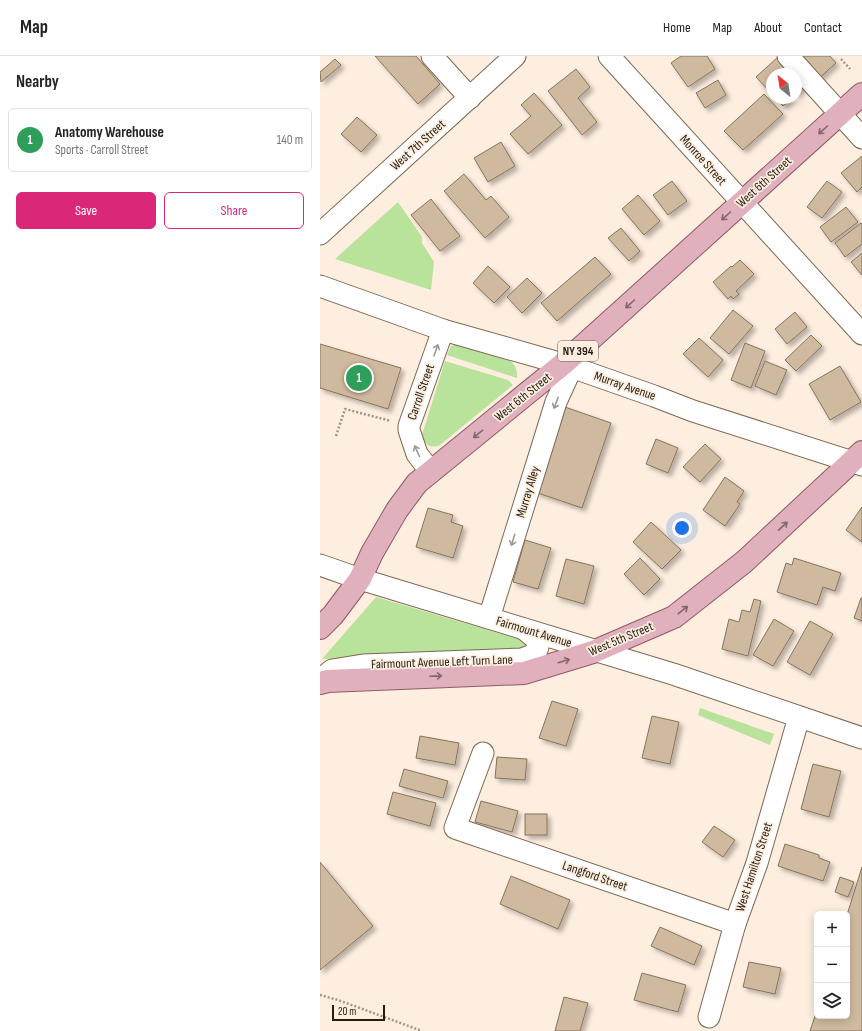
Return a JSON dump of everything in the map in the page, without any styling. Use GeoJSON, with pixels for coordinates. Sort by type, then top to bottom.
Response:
{"type":"FeatureCollection","features":[{"type":"Feature","properties":{"kind":"main road","name":"West 6th Street"},"geometry":{"type":"LineString","coordinates":[[320,628],[360,579],[372,553],[397,510],[417,483],[568,366],[742,202],[862,94]]}},
{"type":"Feature","properties":{"kind":"main road","name":"West 5th Street"},"geometry":{"type":"LineString","coordinates":[[320,683],[328,681],[524,673],[596,651],[674,617],[744,562],[858,459]]}},
{"type":"Feature","properties":{"kind":"street"},"geometry":{"type":"LineString","coordinates":[[432,56],[470,98]]}},
{"type":"Feature","properties":{"kind":"street","name":"West 7th Street"},"geometry":{"type":"LineString","coordinates":[[320,234],[515,56]]}},
{"type":"Feature","properties":{"kind":"street","name":"Monroe Street"},"geometry":{"type":"LineString","coordinates":[[609,56],[862,334]]}},
{"type":"Feature","properties":{"kind":"street"},"geometry":{"type":"LineString","coordinates":[[788,56],[862,138]]}},
{"type":"Feature","properties":{"kind":"street","name":"Murray Avenue"},"geometry":{"type":"LineString","coordinates":[[320,287],[443,330],[568,366],[693,411],[858,459]]}},
{"type":"Feature","properties":{"kind":"street","name":"Carroll Street"},"geometry":{"type":"LineString","coordinates":[[431,472],[417,454],[409,426],[443,330]]}},
{"type":"Feature","properties":{"kind":"street","name":"Murray Alley"},"geometry":{"type":"LineString","coordinates":[[489,618],[568,366]]}},
{"type":"Feature","properties":{"kind":"street","name":"Fairmount Avenue"},"geometry":{"type":"LineString","coordinates":[[320,565],[360,579],[673,674],[862,738]]}},
{"type":"Feature","properties":{"kind":"street","name":"Fairmount Avenue Left Turn Lane"},"geometry":{"type":"LineString","coordinates":[[320,680],[332,670],[363,665],[522,659],[535,654],[538,647],[536,639],[524,629]]}},
{"type":"Feature","properties":{"kind":"street","name":"West Hamilton Street"},"geometry":{"type":"LineString","coordinates":[[709,1017],[736,924],[757,863],[799,717]]}},
{"type":"Feature","properties":{"kind":"street","name":"Langford Street"},"geometry":{"type":"LineString","coordinates":[[483,753],[456,828],[736,924]]}},
{"type":"Feature","properties":{"kind":"path"},"geometry":{"type":"LineString","coordinates":[[841,58],[850,69]]}},
{"type":"Feature","properties":{"kind":"path"},"geometry":{"type":"LineString","coordinates":[[336,436],[345,409],[409,426]]}},
{"type":"Feature","properties":{"kind":"path"},"geometry":{"type":"LineString","coordinates":[[320,995],[338,1000],[422,1031]]}},
{"type":"Feature","properties":{"kind":"green space"},"geometry":{"type":"Polygon","coordinates":[[[398,202],[422,237],[422,243],[434,262],[431,290],[335,259],[398,202]]]}},
{"type":"Feature","properties":{"kind":"green space"},"geometry":{"type":"Polygon","coordinates":[[[456,344],[510,361],[516,368],[517,378],[447,355],[451,346],[456,344]]]}},
{"type":"Feature","properties":{"kind":"green space"},"geometry":{"type":"Polygon","coordinates":[[[445,361],[508,380],[513,385],[440,445],[434,447],[425,443],[421,438],[445,361]]]}},
{"type":"Feature","properties":{"kind":"green space"},"geometry":{"type":"Polygon","coordinates":[[[376,597],[532,643],[517,654],[322,659],[376,597]]]}},
{"type":"Feature","properties":{"kind":"green space"},"geometry":{"type":"Polygon","coordinates":[[[700,708],[774,734],[770,745],[698,715],[700,708]]]}},
{"type":"Feature","properties":{"kind":"building"},"geometry":{"type":"Polygon","coordinates":[[[375,56],[416,56],[440,84],[418,104],[375,56]]]}},
{"type":"Feature","properties":{"kind":"building"},"geometry":{"type":"Polygon","coordinates":[[[681,56],[707,56],[715,69],[688,87],[671,63],[681,56]]]}},
{"type":"Feature","properties":{"kind":"building"},"geometry":{"type":"Polygon","coordinates":[[[796,56],[830,56],[836,63],[817,80],[796,56]]]}},
{"type":"Feature","properties":{"kind":"building"},"geometry":{"type":"Polygon","coordinates":[[[778,57],[788,68],[766,68],[766,88],[756,77],[778,57]]]}},
{"type":"Feature","properties":{"kind":"building"},"geometry":{"type":"Polygon","coordinates":[[[335,59],[341,65],[321,82],[320,72],[335,59]]]}},
{"type":"Feature","properties":{"kind":"building"},"geometry":{"type":"Polygon","coordinates":[[[576,69],[590,87],[578,98],[597,122],[582,135],[548,91],[576,69]]]}},
{"type":"Feature","properties":{"kind":"building"},"geometry":{"type":"Polygon","coordinates":[[[718,80],[726,95],[705,108],[696,93],[718,80]]]}},
{"type":"Feature","properties":{"kind":"building"},"geometry":{"type":"Polygon","coordinates":[[[534,93],[562,125],[528,154],[510,134],[531,116],[521,105],[534,93]]]}},
{"type":"Feature","properties":{"kind":"building"},"geometry":{"type":"Polygon","coordinates":[[[764,94],[766,96],[766,104],[774,104],[783,114],[743,150],[724,131],[764,94]]]}},
{"type":"Feature","properties":{"kind":"building"},"geometry":{"type":"Polygon","coordinates":[[[357,117],[377,135],[361,152],[341,134],[357,117]]]}},
{"type":"Feature","properties":{"kind":"building"},"geometry":{"type":"Polygon","coordinates":[[[501,142],[515,166],[488,182],[474,158],[501,142]]]}},
{"type":"Feature","properties":{"kind":"building"},"geometry":{"type":"Polygon","coordinates":[[[862,156],[862,187],[857,192],[841,173],[862,156]]]}},
{"type":"Feature","properties":{"kind":"building"},"geometry":{"type":"Polygon","coordinates":[[[464,174],[486,200],[491,196],[509,217],[485,238],[444,191],[464,174]]]}},
{"type":"Feature","properties":{"kind":"building"},"geometry":{"type":"Polygon","coordinates":[[[672,181],[687,201],[668,215],[653,195],[672,181]]]}},
{"type":"Feature","properties":{"kind":"building"},"geometry":{"type":"Polygon","coordinates":[[[827,181],[842,192],[822,218],[807,207],[827,181]]]}},
{"type":"Feature","properties":{"kind":"building"},"geometry":{"type":"Polygon","coordinates":[[[638,195],[660,221],[644,235],[622,209],[638,195]]]}},
{"type":"Feature","properties":{"kind":"building"},"geometry":{"type":"Polygon","coordinates":[[[431,199],[460,236],[440,251],[411,215],[431,199]]]}},
{"type":"Feature","properties":{"kind":"building"},"geometry":{"type":"Polygon","coordinates":[[[846,207],[858,222],[831,242],[820,227],[846,207]]]}},
{"type":"Feature","properties":{"kind":"building"},"geometry":{"type":"Polygon","coordinates":[[[861,223],[862,244],[845,257],[835,243],[861,223]]]}},
{"type":"Feature","properties":{"kind":"building"},"geometry":{"type":"Polygon","coordinates":[[[621,228],[640,251],[629,261],[608,238],[621,228]]]}},
{"type":"Feature","properties":{"kind":"building"},"geometry":{"type":"Polygon","coordinates":[[[862,253],[862,275],[851,262],[862,253]]]}},
{"type":"Feature","properties":{"kind":"building"},"geometry":{"type":"Polygon","coordinates":[[[595,257],[611,274],[557,321],[541,303],[595,257]]]}},
{"type":"Feature","properties":{"kind":"building"},"geometry":{"type":"Polygon","coordinates":[[[740,260],[754,274],[736,291],[739,294],[733,299],[731,296],[728,299],[713,282],[740,260]]]}},
{"type":"Feature","properties":{"kind":"building"},"geometry":{"type":"Polygon","coordinates":[[[488,266],[510,287],[494,303],[473,283],[488,266]]]}},
{"type":"Feature","properties":{"kind":"building"},"geometry":{"type":"Polygon","coordinates":[[[527,278],[542,293],[522,313],[507,297],[527,278]]]}},
{"type":"Feature","properties":{"kind":"building"},"geometry":{"type":"Polygon","coordinates":[[[733,310],[753,326],[729,354],[710,338],[733,310]]]}},
{"type":"Feature","properties":{"kind":"building"},"geometry":{"type":"Polygon","coordinates":[[[795,312],[807,327],[787,344],[775,329],[795,312]]]}},
{"type":"Feature","properties":{"kind":"building"},"geometry":{"type":"Polygon","coordinates":[[[811,335],[822,346],[796,371],[785,360],[811,335]]]}},
{"type":"Feature","properties":{"kind":"building"},"geometry":{"type":"Polygon","coordinates":[[[699,338],[723,360],[708,377],[683,354],[699,338]]]}},
{"type":"Feature","properties":{"kind":"building"},"geometry":{"type":"Polygon","coordinates":[[[745,343],[765,351],[751,388],[731,380],[745,343]]]}},
{"type":"Feature","properties":{"kind":"building"},"geometry":{"type":"Polygon","coordinates":[[[320,344],[401,368],[388,409],[320,388],[320,344]]]}},
{"type":"Feature","properties":{"kind":"building"},"geometry":{"type":"Polygon","coordinates":[[[765,361],[787,370],[776,395],[755,386],[765,361]]]}},
{"type":"Feature","properties":{"kind":"building"},"geometry":{"type":"Polygon","coordinates":[[[840,366],[861,402],[830,420],[809,384],[840,366]]]}},
{"type":"Feature","properties":{"kind":"building"},"geometry":{"type":"Polygon","coordinates":[[[565,407],[611,423],[582,508],[535,492],[565,407]]]}},
{"type":"Feature","properties":{"kind":"building"},"geometry":{"type":"Polygon","coordinates":[[[656,439],[678,448],[668,473],[646,464],[656,439]]]}},
{"type":"Feature","properties":{"kind":"building"},"geometry":{"type":"Polygon","coordinates":[[[705,444],[721,459],[700,482],[683,467],[705,444]]]}},
{"type":"Feature","properties":{"kind":"building"},"geometry":{"type":"Polygon","coordinates":[[[725,477],[744,491],[737,502],[740,504],[725,526],[703,510],[725,477]]]}},
{"type":"Feature","properties":{"kind":"building"},"geometry":{"type":"Polygon","coordinates":[[[862,507],[862,542],[846,530],[862,507]]]}},
{"type":"Feature","properties":{"kind":"building"},"geometry":{"type":"Polygon","coordinates":[[[428,508],[453,515],[451,522],[463,526],[453,558],[416,547],[428,508]]]}},
{"type":"Feature","properties":{"kind":"building"},"geometry":{"type":"Polygon","coordinates":[[[651,522],[681,550],[662,569],[633,542],[651,522]]]}},
{"type":"Feature","properties":{"kind":"building"},"geometry":{"type":"Polygon","coordinates":[[[525,540],[551,548],[538,589],[513,582],[525,540]]]}},
{"type":"Feature","properties":{"kind":"building"},"geometry":{"type":"Polygon","coordinates":[[[640,558],[660,579],[644,595],[624,574],[640,558]]]}},
{"type":"Feature","properties":{"kind":"building"},"geometry":{"type":"Polygon","coordinates":[[[794,558],[841,573],[835,591],[823,587],[817,605],[777,592],[786,563],[792,565],[794,558]]]}},
{"type":"Feature","properties":{"kind":"building"},"geometry":{"type":"Polygon","coordinates":[[[566,559],[594,566],[584,604],[556,596],[566,559]]]}},
{"type":"Feature","properties":{"kind":"building"},"geometry":{"type":"Polygon","coordinates":[[[862,598],[862,621],[854,618],[862,598]]]}},
{"type":"Feature","properties":{"kind":"building"},"geometry":{"type":"Polygon","coordinates":[[[754,599],[761,601],[748,656],[722,649],[729,619],[739,622],[742,610],[750,612],[754,599]]]}},
{"type":"Feature","properties":{"kind":"building"},"geometry":{"type":"Polygon","coordinates":[[[774,619],[794,631],[773,666],[753,655],[774,619]]]}},
{"type":"Feature","properties":{"kind":"building"},"geometry":{"type":"Polygon","coordinates":[[[810,621],[833,634],[810,675],[787,662],[810,621]]]}},
{"type":"Feature","properties":{"kind":"building"},"geometry":{"type":"Polygon","coordinates":[[[552,701],[578,709],[566,746],[539,738],[552,701]]]}},
{"type":"Feature","properties":{"kind":"building"},"geometry":{"type":"Polygon","coordinates":[[[652,716],[679,722],[670,764],[642,758],[652,716]]]}},
{"type":"Feature","properties":{"kind":"building"},"geometry":{"type":"Polygon","coordinates":[[[420,736],[459,743],[455,765],[416,758],[420,736]]]}},
{"type":"Feature","properties":{"kind":"building"},"geometry":{"type":"Polygon","coordinates":[[[497,757],[527,759],[525,780],[495,778],[497,757]]]}},
{"type":"Feature","properties":{"kind":"building"},"geometry":{"type":"Polygon","coordinates":[[[813,764],[841,771],[829,817],[801,809],[813,764]]]}},
{"type":"Feature","properties":{"kind":"building"},"geometry":{"type":"Polygon","coordinates":[[[404,769],[448,781],[443,798],[399,786],[404,769]]]}},
{"type":"Feature","properties":{"kind":"building"},"geometry":{"type":"Polygon","coordinates":[[[393,792],[436,803],[430,826],[387,814],[393,792]]]}},
{"type":"Feature","properties":{"kind":"building"},"geometry":{"type":"Polygon","coordinates":[[[481,801],[518,811],[512,832],[475,822],[481,801]]]}},
{"type":"Feature","properties":{"kind":"building"},"geometry":{"type":"Polygon","coordinates":[[[525,814],[547,814],[547,835],[525,835],[525,814]]]}},
{"type":"Feature","properties":{"kind":"building"},"geometry":{"type":"Polygon","coordinates":[[[714,826],[735,840],[723,857],[702,842],[714,826]]]}},
{"type":"Feature","properties":{"kind":"building"},"geometry":{"type":"Polygon","coordinates":[[[785,844],[819,855],[819,858],[830,862],[823,881],[778,866],[785,844]]]}},
{"type":"Feature","properties":{"kind":"building"},"geometry":{"type":"Polygon","coordinates":[[[320,862],[373,926],[320,970],[320,862]]]}},
{"type":"Feature","properties":{"kind":"building"},"geometry":{"type":"Polygon","coordinates":[[[862,867],[862,1031],[810,1031],[814,1019],[850,1019],[850,911],[848,911],[862,867]]]}},
{"type":"Feature","properties":{"kind":"building"},"geometry":{"type":"Polygon","coordinates":[[[511,876],[570,900],[558,929],[500,904],[511,876]]]}},
{"type":"Feature","properties":{"kind":"building"},"geometry":{"type":"Polygon","coordinates":[[[840,877],[854,882],[848,897],[835,892],[840,877]]]}},
{"type":"Feature","properties":{"kind":"building"},"geometry":{"type":"Polygon","coordinates":[[[660,927],[702,946],[694,965],[651,946],[660,927]]]}},
{"type":"Feature","properties":{"kind":"building"},"geometry":{"type":"Polygon","coordinates":[[[749,962],[781,968],[775,994],[743,987],[749,962]]]}},
{"type":"Feature","properties":{"kind":"building"},"geometry":{"type":"Polygon","coordinates":[[[642,973],[686,985],[678,1012],[634,1000],[642,973]]]}},
{"type":"Feature","properties":{"kind":"building"},"geometry":{"type":"Polygon","coordinates":[[[564,997],[588,1003],[580,1031],[555,1031],[564,997]]]}},
{"type":"Feature","properties":{"kind":"place","name":"Anatomy Warehouse"},"geometry":{"type":"Point","coordinates":[359,378]}}]}
